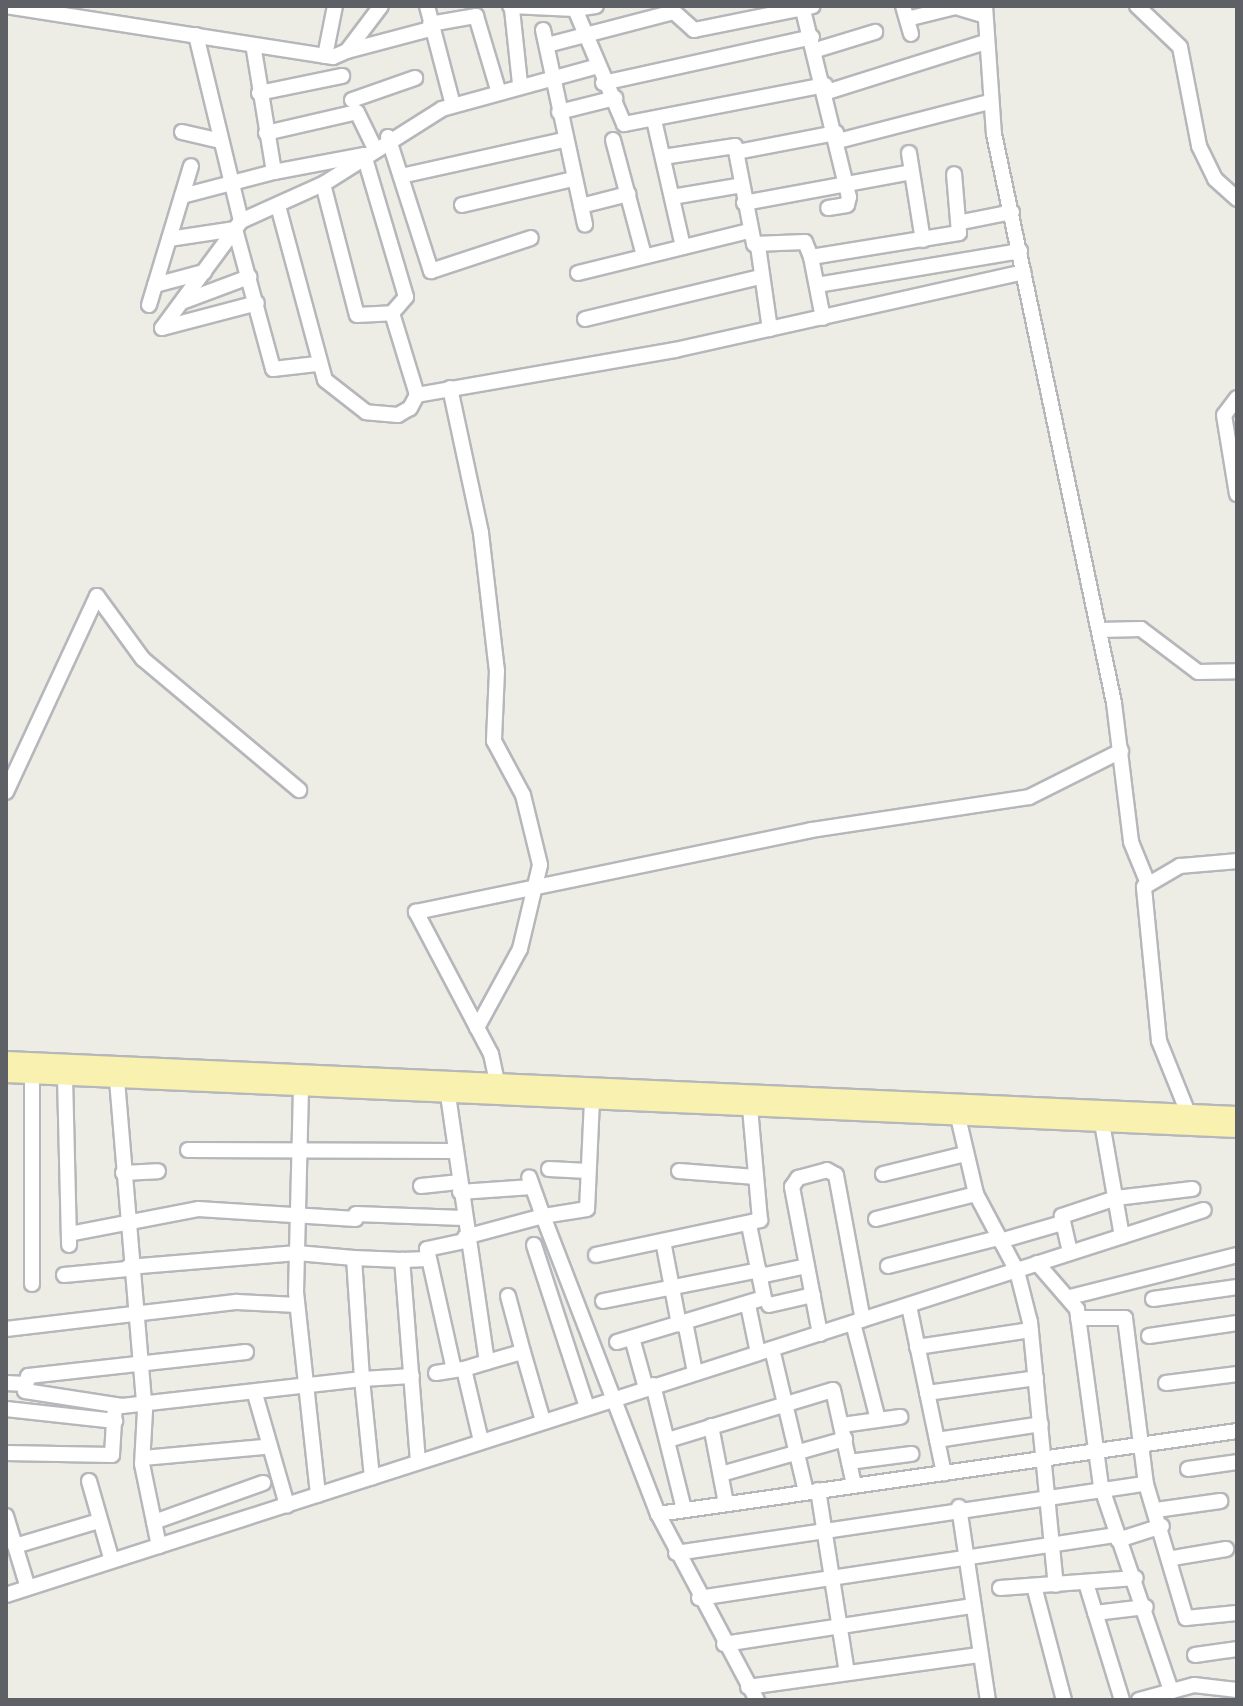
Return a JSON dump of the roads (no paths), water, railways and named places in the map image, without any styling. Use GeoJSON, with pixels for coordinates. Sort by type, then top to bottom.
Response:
{"type":"FeatureCollection","features":[{"type":"Feature","properties":{"kind":"main road"},"geometry":{"type":"LineString","coordinates":[[6,1060],[1237,1115]]}},
{"type":"Feature","properties":{"kind":"main road"},"geometry":{"type":"LineString","coordinates":[[6,1074],[1237,1129]]}},
{"type":"Feature","properties":{"kind":"street"},"geometry":{"type":"LineString","coordinates":[[6,6],[196,35],[254,50],[335,55],[476,16],[498,90]]}},
{"type":"Feature","properties":{"kind":"street"},"geometry":{"type":"LineString","coordinates":[[323,184],[357,315],[392,313],[406,297],[369,151],[335,55],[335,6]]}},
{"type":"Feature","properties":{"kind":"street"},"geometry":{"type":"LineString","coordinates":[[335,55],[381,6]]}},
{"type":"Feature","properties":{"kind":"street"},"geometry":{"type":"LineString","coordinates":[[427,6],[430,27],[453,105]]}},
{"type":"Feature","properties":{"kind":"street"},"geometry":{"type":"LineString","coordinates":[[520,84],[511,8],[596,6]]}},
{"type":"Feature","properties":{"kind":"street"},"geometry":{"type":"LineString","coordinates":[[1137,6],[1180,47],[1199,146],[1215,179],[1237,199]]}},
{"type":"Feature","properties":{"kind":"street"},"geometry":{"type":"LineString","coordinates":[[565,7],[584,35],[594,67],[615,98],[624,124],[826,89],[982,43]]}},
{"type":"Feature","properties":{"kind":"street"},"geometry":{"type":"LineString","coordinates":[[585,225],[564,140],[545,38],[584,35],[674,12],[694,30],[806,7],[849,202],[828,208]]}},
{"type":"Feature","properties":{"kind":"street"},"geometry":{"type":"LineString","coordinates":[[907,20],[956,7],[984,11],[982,43],[989,102],[1099,630],[1121,751],[1131,842],[1147,881],[1159,1041],[1188,1113]]}},
{"type":"Feature","properties":{"kind":"street"},"geometry":{"type":"LineString","coordinates":[[735,22],[740,52]]}},
{"type":"Feature","properties":{"kind":"street"},"geometry":{"type":"LineString","coordinates":[[603,83],[740,52],[814,44],[875,32]]}},
{"type":"Feature","properties":{"kind":"street"},"geometry":{"type":"LineString","coordinates":[[196,35],[227,184],[273,369],[317,364]]}},
{"type":"Feature","properties":{"kind":"street"},"geometry":{"type":"LineString","coordinates":[[254,50],[274,172]]}},
{"type":"Feature","properties":{"kind":"street"},"geometry":{"type":"LineString","coordinates":[[169,239],[238,225],[323,184],[388,137],[453,105],[520,84],[594,67]]}},
{"type":"Feature","properties":{"kind":"street"},"geometry":{"type":"LineString","coordinates":[[259,93],[342,76]]}},
{"type":"Feature","properties":{"kind":"street"},"geometry":{"type":"LineString","coordinates":[[266,133],[354,106],[415,78]]}},
{"type":"Feature","properties":{"kind":"street"},"geometry":{"type":"LineString","coordinates":[[559,112],[615,98]]}},
{"type":"Feature","properties":{"kind":"street"},"geometry":{"type":"LineString","coordinates":[[737,152],[837,137],[989,102]]}},
{"type":"Feature","properties":{"kind":"street"},"geometry":{"type":"LineString","coordinates":[[654,120],[683,247]]}},
{"type":"Feature","properties":{"kind":"street"},"geometry":{"type":"LineString","coordinates":[[182,132],[217,140]]}},
{"type":"Feature","properties":{"kind":"street"},"geometry":{"type":"LineString","coordinates":[[388,137],[431,271],[531,238]]}},
{"type":"Feature","properties":{"kind":"street"},"geometry":{"type":"LineString","coordinates":[[401,176],[564,140]]}},
{"type":"Feature","properties":{"kind":"street"},"geometry":{"type":"LineString","coordinates":[[613,140],[644,256]]}},
{"type":"Feature","properties":{"kind":"street"},"geometry":{"type":"LineString","coordinates":[[663,157],[731,144],[737,152],[749,231],[758,246],[760,277],[770,329]]}},
{"type":"Feature","properties":{"kind":"street"},"geometry":{"type":"LineString","coordinates":[[182,196],[369,151]]}},
{"type":"Feature","properties":{"kind":"street"},"geometry":{"type":"LineString","coordinates":[[909,153],[923,240]]}},
{"type":"Feature","properties":{"kind":"street"},"geometry":{"type":"LineString","coordinates":[[149,305],[191,166]]}},
{"type":"Feature","properties":{"kind":"street"},"geometry":{"type":"LineString","coordinates":[[744,203],[911,172]]}},
{"type":"Feature","properties":{"kind":"street"},"geometry":{"type":"LineString","coordinates":[[811,257],[959,233],[962,222],[954,174]]}},
{"type":"Feature","properties":{"kind":"street"},"geometry":{"type":"LineString","coordinates":[[462,205],[573,179]]}},
{"type":"Feature","properties":{"kind":"street"},"geometry":{"type":"LineString","coordinates":[[672,197],[742,185]]}},
{"type":"Feature","properties":{"kind":"street"},"geometry":{"type":"LineString","coordinates":[[581,206],[628,194]]}},
{"type":"Feature","properties":{"kind":"street"},"geometry":{"type":"LineString","coordinates":[[278,206],[317,364],[333,393],[366,412],[398,415],[417,395],[770,329],[1023,272]]}},
{"type":"Feature","properties":{"kind":"street"},"geometry":{"type":"LineString","coordinates":[[962,222],[1012,212]]}},
{"type":"Feature","properties":{"kind":"street"},"geometry":{"type":"LineString","coordinates":[[238,225],[163,331],[257,303]]}},
{"type":"Feature","properties":{"kind":"street"},"geometry":{"type":"LineString","coordinates":[[578,273],[749,231]]}},
{"type":"Feature","properties":{"kind":"street"},"geometry":{"type":"LineString","coordinates":[[758,246],[805,242],[823,318]]}},
{"type":"Feature","properties":{"kind":"street"},"geometry":{"type":"LineString","coordinates":[[817,285],[1020,251]]}},
{"type":"Feature","properties":{"kind":"street"},"geometry":{"type":"LineString","coordinates":[[155,285],[204,272]]}},
{"type":"Feature","properties":{"kind":"street"},"geometry":{"type":"LineString","coordinates":[[181,302],[249,277]]}},
{"type":"Feature","properties":{"kind":"street"},"geometry":{"type":"LineString","coordinates":[[585,319],[760,277]]}},
{"type":"Feature","properties":{"kind":"street"},"geometry":{"type":"LineString","coordinates":[[392,313],[417,395]]}},
{"type":"Feature","properties":{"kind":"street"},"geometry":{"type":"LineString","coordinates":[[450,388],[481,533],[497,671],[494,741],[530,814],[541,883],[506,982],[477,1028]]}},
{"type":"Feature","properties":{"kind":"street"},"geometry":{"type":"LineString","coordinates":[[1237,398],[1224,415],[1237,494]]}},
{"type":"Feature","properties":{"kind":"street"},"geometry":{"type":"LineString","coordinates":[[6,792],[97,596],[143,659],[299,790]]}},
{"type":"Feature","properties":{"kind":"street"},"geometry":{"type":"LineString","coordinates":[[1099,630],[1141,629],[1198,672],[1237,671]]}},
{"type":"Feature","properties":{"kind":"street"},"geometry":{"type":"LineString","coordinates":[[497,1082],[477,1028],[416,912],[541,883],[1029,797],[1121,751]]}},
{"type":"Feature","properties":{"kind":"street"},"geometry":{"type":"LineString","coordinates":[[1147,881],[1180,866],[1237,861]]}},
{"type":"Feature","properties":{"kind":"street"},"geometry":{"type":"LineString","coordinates":[[32,1076],[32,1284]]}},
{"type":"Feature","properties":{"kind":"street"},"geometry":{"type":"LineString","coordinates":[[65,1077],[69,1240],[125,1218],[240,1208],[298,1216],[463,1218]]}},
{"type":"Feature","properties":{"kind":"street"},"geometry":{"type":"LineString","coordinates":[[117,1080],[128,1268],[144,1404],[143,1458],[159,1546]]}},
{"type":"Feature","properties":{"kind":"street"},"geometry":{"type":"LineString","coordinates":[[301,1088],[297,1305],[318,1495]]}},
{"type":"Feature","properties":{"kind":"street"},"geometry":{"type":"LineString","coordinates":[[448,1095],[465,1239],[487,1362]]}},
{"type":"Feature","properties":{"kind":"street"},"geometry":{"type":"LineString","coordinates":[[481,1441],[428,1259],[430,1245],[465,1239],[543,1216],[587,1209],[592,1100]]}},
{"type":"Feature","properties":{"kind":"street"},"geometry":{"type":"LineString","coordinates":[[596,1255],[749,1225],[761,1214],[750,1108]]}},
{"type":"Feature","properties":{"kind":"street"},"geometry":{"type":"LineString","coordinates":[[958,1117],[976,1194],[1017,1271],[1031,1330],[1056,1585]]}},
{"type":"Feature","properties":{"kind":"street"},"geometry":{"type":"LineString","coordinates":[[1102,1123],[1122,1236]]}},
{"type":"Feature","properties":{"kind":"street"},"geometry":{"type":"LineString","coordinates":[[188,1150],[455,1151]]}},
{"type":"Feature","properties":{"kind":"street"},"geometry":{"type":"LineString","coordinates":[[883,1174],[965,1154]]}},
{"type":"Feature","properties":{"kind":"street"},"geometry":{"type":"LineString","coordinates":[[549,1169],[588,1171]]}},
{"type":"Feature","properties":{"kind":"street"},"geometry":{"type":"LineString","coordinates":[[820,1334],[793,1181],[833,1170],[878,1420]]}},
{"type":"Feature","properties":{"kind":"street"},"geometry":{"type":"LineString","coordinates":[[123,1173],[158,1171]]}},
{"type":"Feature","properties":{"kind":"street"},"geometry":{"type":"LineString","coordinates":[[679,1171],[756,1177]]}},
{"type":"Feature","properties":{"kind":"street"},"geometry":{"type":"LineString","coordinates":[[421,1186],[531,1182],[658,1514],[699,1598],[757,1700]]}},
{"type":"Feature","properties":{"kind":"street"},"geometry":{"type":"LineString","coordinates":[[888,1266],[1059,1224],[1116,1198],[1192,1189]]}},
{"type":"Feature","properties":{"kind":"street"},"geometry":{"type":"LineString","coordinates":[[876,1219],[976,1194]]}},
{"type":"Feature","properties":{"kind":"street"},"geometry":{"type":"LineString","coordinates":[[6,1595],[1204,1210]]}},
{"type":"Feature","properties":{"kind":"street"},"geometry":{"type":"LineString","coordinates":[[1059,1224],[1070,1252]]}},
{"type":"Feature","properties":{"kind":"street"},"geometry":{"type":"LineString","coordinates":[[684,1509],[668,1440],[650,1387],[624,1340],[764,1298],[749,1225]]}},
{"type":"Feature","properties":{"kind":"street"},"geometry":{"type":"LineString","coordinates":[[663,1241],[695,1372]]}},
{"type":"Feature","properties":{"kind":"street"},"geometry":{"type":"LineString","coordinates":[[534,1245],[587,1407]]}},
{"type":"Feature","properties":{"kind":"street"},"geometry":{"type":"LineString","coordinates":[[64,1275],[297,1253],[428,1259]]}},
{"type":"Feature","properties":{"kind":"street"},"geometry":{"type":"LineString","coordinates":[[1070,1297],[1237,1255]]}},
{"type":"Feature","properties":{"kind":"street"},"geometry":{"type":"LineString","coordinates":[[354,1258],[372,1477]]}},
{"type":"Feature","properties":{"kind":"street"},"geometry":{"type":"LineString","coordinates":[[402,1260],[418,1462]]}},
{"type":"Feature","properties":{"kind":"street"},"geometry":{"type":"LineString","coordinates":[[1037,1263],[1070,1297],[1078,1318],[1093,1452],[1101,1486],[1117,1537],[1146,1607],[1171,1691]]}},
{"type":"Feature","properties":{"kind":"street"},"geometry":{"type":"LineString","coordinates":[[603,1301],[672,1286],[807,1266]]}},
{"type":"Feature","properties":{"kind":"street"},"geometry":{"type":"LineString","coordinates":[[1153,1299],[1237,1287]]}},
{"type":"Feature","properties":{"kind":"street"},"geometry":{"type":"LineString","coordinates":[[1119,1294],[1146,1484],[1173,1558],[1186,1618],[1237,1613]]}},
{"type":"Feature","properties":{"kind":"street"},"geometry":{"type":"LineString","coordinates":[[769,1305],[813,1295]]}},
{"type":"Feature","properties":{"kind":"street"},"geometry":{"type":"LineString","coordinates":[[508,1296],[543,1421]]}},
{"type":"Feature","properties":{"kind":"street"},"geometry":{"type":"LineString","coordinates":[[6,1329],[134,1319],[237,1302],[297,1305]]}},
{"type":"Feature","properties":{"kind":"street"},"geometry":{"type":"LineString","coordinates":[[748,1305],[787,1403],[795,1452],[812,1491],[823,1528],[847,1673]]}},
{"type":"Feature","properties":{"kind":"street"},"geometry":{"type":"LineString","coordinates":[[909,1306],[944,1473]]}},
{"type":"Feature","properties":{"kind":"street"},"geometry":{"type":"LineString","coordinates":[[1078,1318],[1123,1315]]}},
{"type":"Feature","properties":{"kind":"street"},"geometry":{"type":"LineString","coordinates":[[1149,1336],[1237,1323]]}},
{"type":"Feature","properties":{"kind":"street"},"geometry":{"type":"LineString","coordinates":[[917,1347],[1031,1330]]}},
{"type":"Feature","properties":{"kind":"street"},"geometry":{"type":"LineString","coordinates":[[23,1410],[28,1376],[139,1368],[246,1352]]}},
{"type":"Feature","properties":{"kind":"street"},"geometry":{"type":"LineString","coordinates":[[436,1373],[523,1352]]}},
{"type":"Feature","properties":{"kind":"street"},"geometry":{"type":"LineString","coordinates":[[1166,1383],[1237,1374]]}},
{"type":"Feature","properties":{"kind":"street"},"geometry":{"type":"LineString","coordinates":[[6,1383],[115,1405],[255,1394],[306,1381],[412,1376]]}},
{"type":"Feature","properties":{"kind":"street"},"geometry":{"type":"LineString","coordinates":[[927,1393],[1036,1378]]}},
{"type":"Feature","properties":{"kind":"street"},"geometry":{"type":"LineString","coordinates":[[668,1440],[833,1390],[854,1485]]}},
{"type":"Feature","properties":{"kind":"street"},"geometry":{"type":"LineString","coordinates":[[255,1394],[287,1505]]}},
{"type":"Feature","properties":{"kind":"street"},"geometry":{"type":"LineString","coordinates":[[6,1453],[105,1457],[115,1453],[115,1405]]}},
{"type":"Feature","properties":{"kind":"street"},"geometry":{"type":"LineString","coordinates":[[6,1409],[115,1421]]}},
{"type":"Feature","properties":{"kind":"street"},"geometry":{"type":"LineString","coordinates":[[721,1474],[795,1452],[878,1420],[900,1417]]}},
{"type":"Feature","properties":{"kind":"street"},"geometry":{"type":"LineString","coordinates":[[937,1440],[1041,1424]]}},
{"type":"Feature","properties":{"kind":"street"},"geometry":{"type":"LineString","coordinates":[[711,1426],[726,1503]]}},
{"type":"Feature","properties":{"kind":"street"},"geometry":{"type":"LineString","coordinates":[[658,1514],[1237,1431]]}},
{"type":"Feature","properties":{"kind":"street"},"geometry":{"type":"LineString","coordinates":[[143,1458],[263,1447]]}},
{"type":"Feature","properties":{"kind":"street"},"geometry":{"type":"LineString","coordinates":[[849,1462],[911,1454]]}},
{"type":"Feature","properties":{"kind":"street"},"geometry":{"type":"LineString","coordinates":[[1188,1469],[1237,1462]]}},
{"type":"Feature","properties":{"kind":"street"},"geometry":{"type":"LineString","coordinates":[[89,1481],[112,1561]]}},
{"type":"Feature","properties":{"kind":"street"},"geometry":{"type":"LineString","coordinates":[[154,1522],[263,1483]]}},
{"type":"Feature","properties":{"kind":"street"},"geometry":{"type":"LineString","coordinates":[[676,1553],[1049,1493],[1146,1484]]}},
{"type":"Feature","properties":{"kind":"street"},"geometry":{"type":"LineString","coordinates":[[1156,1510],[1220,1501]]}},
{"type":"Feature","properties":{"kind":"street"},"geometry":{"type":"LineString","coordinates":[[959,1507],[971,1606],[988,1700]]}},
{"type":"Feature","properties":{"kind":"street"},"geometry":{"type":"LineString","coordinates":[[6,1516],[28,1588]]}},
{"type":"Feature","properties":{"kind":"street"},"geometry":{"type":"LineString","coordinates":[[15,1546],[99,1521]]}},
{"type":"Feature","properties":{"kind":"street"},"geometry":{"type":"LineString","coordinates":[[699,1598],[1117,1537],[1162,1526]]}},
{"type":"Feature","properties":{"kind":"street"},"geometry":{"type":"LineString","coordinates":[[1173,1558],[1226,1549]]}},
{"type":"Feature","properties":{"kind":"street"},"geometry":{"type":"LineString","coordinates":[[1000,1588],[1136,1578]]}},
{"type":"Feature","properties":{"kind":"street"},"geometry":{"type":"LineString","coordinates":[[1086,1583],[1122,1700]]}},
{"type":"Feature","properties":{"kind":"street"},"geometry":{"type":"LineString","coordinates":[[1034,1586],[1038,1625],[1064,1700]]}},
{"type":"Feature","properties":{"kind":"street"},"geometry":{"type":"LineString","coordinates":[[724,1644],[971,1606]]}},
{"type":"Feature","properties":{"kind":"street"},"geometry":{"type":"LineString","coordinates":[[1095,1613],[1146,1607]]}},
{"type":"Feature","properties":{"kind":"street"},"geometry":{"type":"LineString","coordinates":[[1195,1655],[1237,1649]]}},
{"type":"Feature","properties":{"kind":"street"},"geometry":{"type":"LineString","coordinates":[[748,1687],[979,1655]]}},
{"type":"Feature","properties":{"kind":"street"},"geometry":{"type":"LineString","coordinates":[[1139,1700],[1171,1691],[1237,1690]]}}]}
